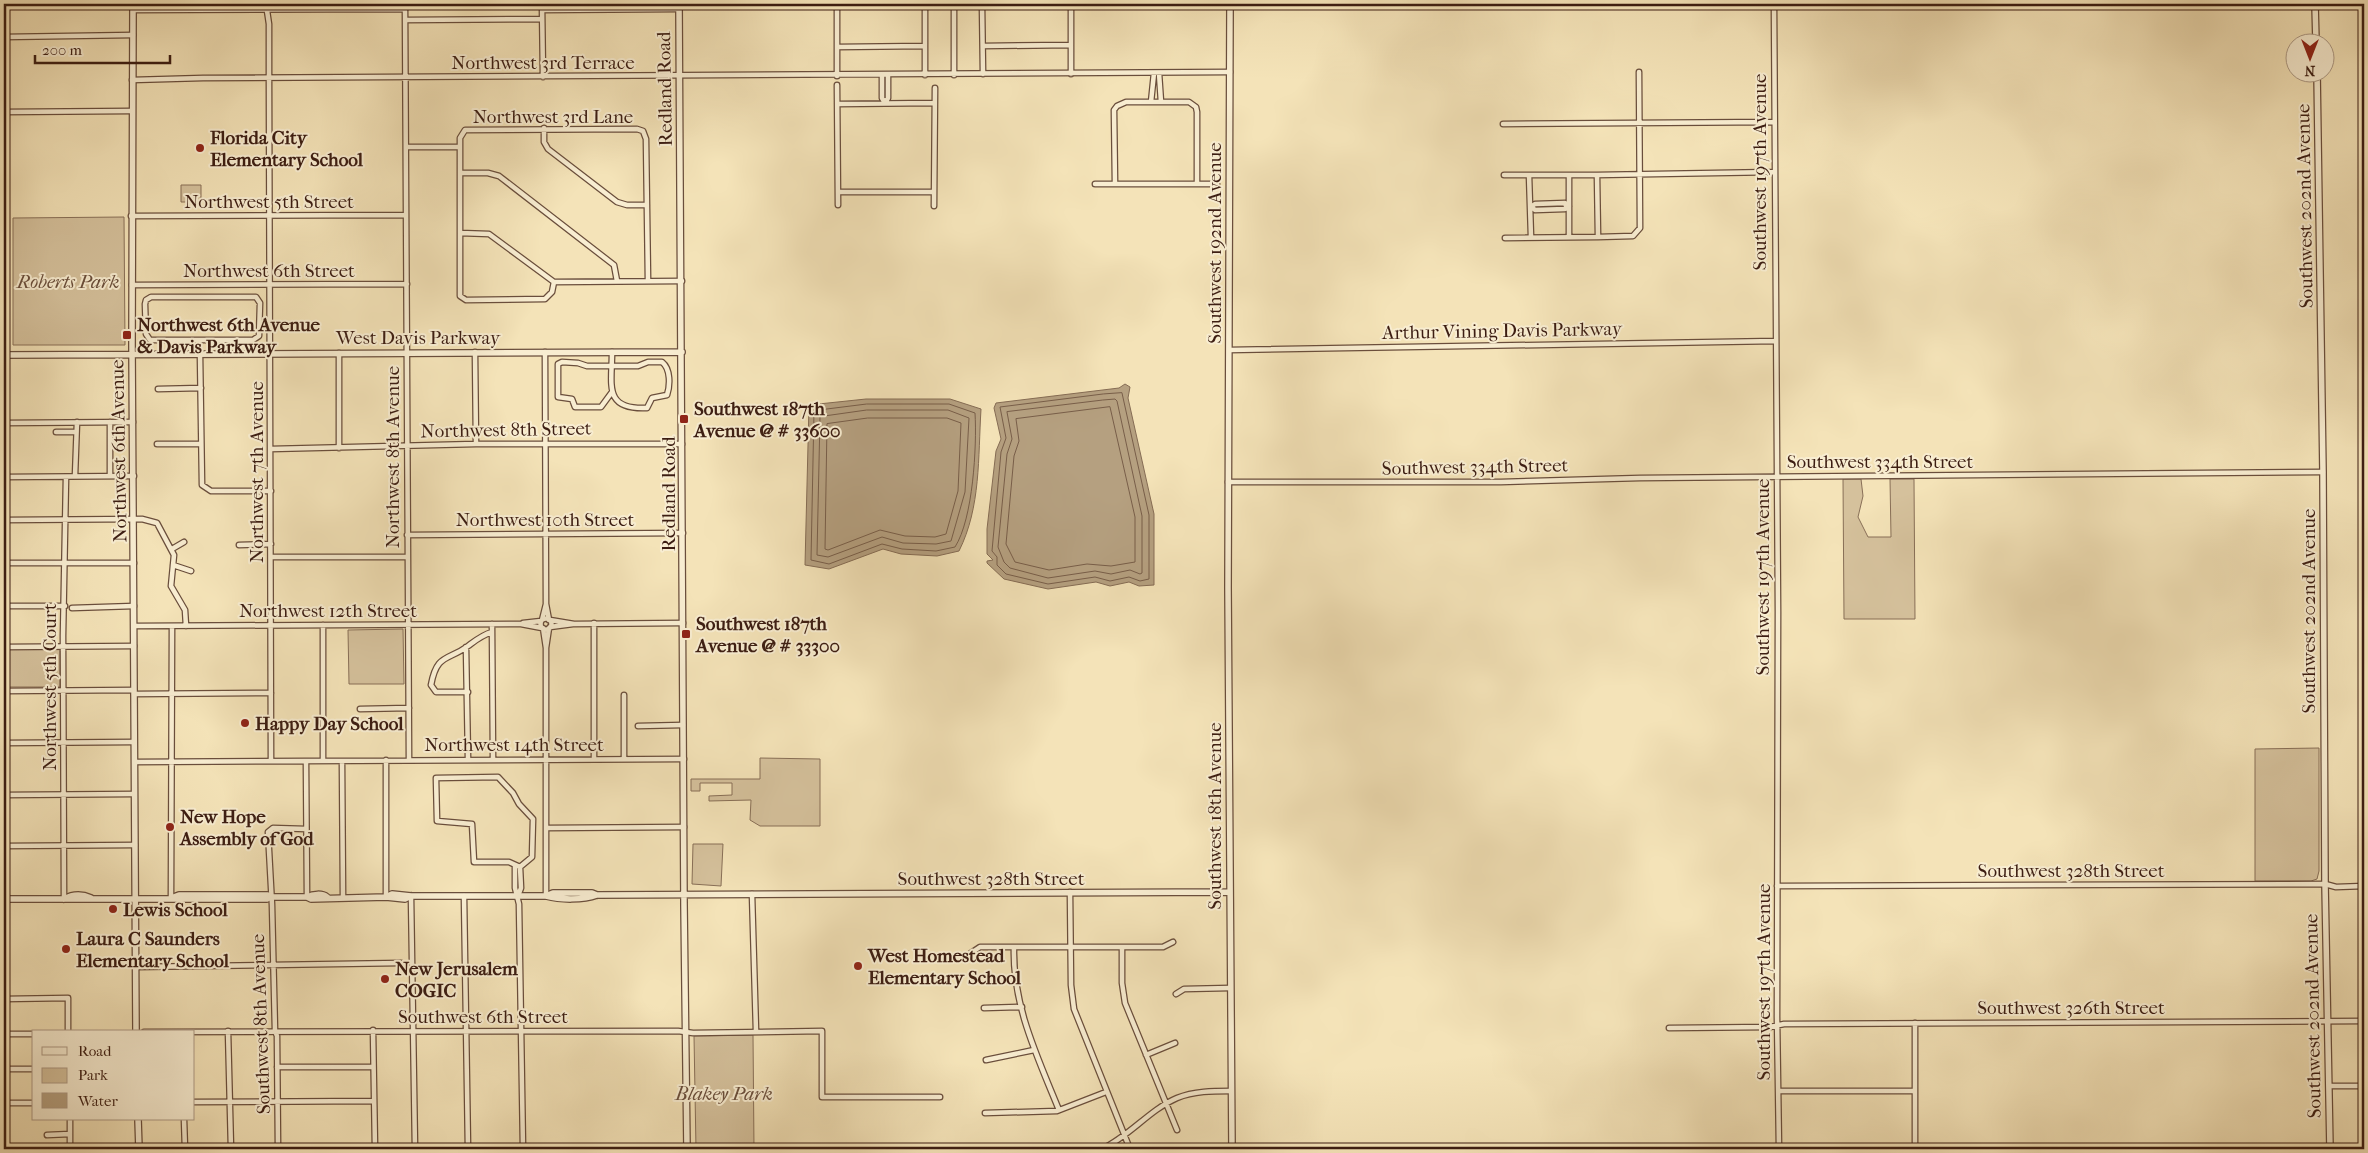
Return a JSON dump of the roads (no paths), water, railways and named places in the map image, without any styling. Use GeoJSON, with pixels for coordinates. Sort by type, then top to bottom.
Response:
{"type":"FeatureCollection","features":[{"type":"Feature","properties":{"kind":"street","name":"Northwest 7th Avenue"},"geometry":{"type":"LineString","coordinates":[[266,4],[269,78],[270,216],[271,761]]}},
{"type":"Feature","properties":{"kind":"street"},"geometry":{"type":"LineString","coordinates":[[542,4],[542,77]]}},
{"type":"Feature","properties":{"kind":"street"},"geometry":{"type":"LineString","coordinates":[[954,4],[954,75]]}},
{"type":"Feature","properties":{"kind":"street"},"geometry":{"type":"LineString","coordinates":[[983,74],[982,4],[1071,4],[1071,74]]}},
{"type":"Feature","properties":{"kind":"street","name":"Southwest 192nd Avenue"},"geometry":{"type":"LineString","coordinates":[[1228,482],[1230,4]]}},
{"type":"Feature","properties":{"kind":"street","name":"Southwest 197th Avenue"},"geometry":{"type":"LineString","coordinates":[[1774,4],[1777,1025],[1780,1149]]}},
{"type":"Feature","properties":{"kind":"street"},"geometry":{"type":"LineString","coordinates":[[2315,4],[2316,32]]}},
{"type":"Feature","properties":{"kind":"street"},"geometry":{"type":"LineString","coordinates":[[837,76],[837,5],[925,5],[926,75]]}},
{"type":"Feature","properties":{"kind":"street"},"geometry":{"type":"LineString","coordinates":[[542,10],[679,6]]}},
{"type":"Feature","properties":{"kind":"street","name":"Redland Road"},"geometry":{"type":"LineString","coordinates":[[679,6],[687,1149]]}},
{"type":"Feature","properties":{"kind":"street"},"geometry":{"type":"LineString","coordinates":[[132,7],[267,10],[405,7]]}},
{"type":"Feature","properties":{"kind":"street","name":"Northwest 6th Avenue"},"geometry":{"type":"LineString","coordinates":[[132,7],[131,216],[136,1030]]}},
{"type":"Feature","properties":{"kind":"street","name":"Northwest 8th Avenue"},"geometry":{"type":"LineString","coordinates":[[405,7],[408,353],[406,557],[409,760]]}},
{"type":"Feature","properties":{"kind":"street"},"geometry":{"type":"LineString","coordinates":[[406,20],[542,19]]}},
{"type":"Feature","properties":{"kind":"street"},"geometry":{"type":"LineString","coordinates":[[4,37],[133,35]]}},
{"type":"Feature","properties":{"kind":"street"},"geometry":{"type":"LineString","coordinates":[[983,46],[1071,45]]}},
{"type":"Feature","properties":{"kind":"street"},"geometry":{"type":"LineString","coordinates":[[837,47],[925,46]]}},
{"type":"Feature","properties":{"kind":"street"},"geometry":{"type":"LineString","coordinates":[[1156,73],[1230,72]]}},
{"type":"Feature","properties":{"kind":"street"},"geometry":{"type":"LineString","coordinates":[[1505,238],[1630,237],[1638,233],[1640,224],[1639,72]]}},
{"type":"Feature","properties":{"kind":"street"},"geometry":{"type":"LineString","coordinates":[[1151,102],[1151,90],[1156,73]]}},
{"type":"Feature","properties":{"kind":"street"},"geometry":{"type":"LineString","coordinates":[[1156,73],[1161,90],[1161,102]]}},
{"type":"Feature","properties":{"kind":"street","name":"Northwest 3rd Terrace"},"geometry":{"type":"LineString","coordinates":[[132,80],[1156,73]]}},
{"type":"Feature","properties":{"kind":"street"},"geometry":{"type":"LineString","coordinates":[[882,75],[882,98],[885,103]]}},
{"type":"Feature","properties":{"kind":"street"},"geometry":{"type":"LineString","coordinates":[[885,103],[888,98],[888,75]]}},
{"type":"Feature","properties":{"kind":"street","name":"Southwest 202nd Avenue"},"geometry":{"type":"LineString","coordinates":[[2317,82],[2323,472],[2324,884],[2330,1149]]}},
{"type":"Feature","properties":{"kind":"street"},"geometry":{"type":"LineString","coordinates":[[838,86],[838,206]]}},
{"type":"Feature","properties":{"kind":"street"},"geometry":{"type":"LineString","coordinates":[[934,206],[935,88]]}},
{"type":"Feature","properties":{"kind":"street"},"geometry":{"type":"LineString","coordinates":[[1151,90],[1161,90]]}},
{"type":"Feature","properties":{"kind":"street"},"geometry":{"type":"LineString","coordinates":[[1115,184],[1114,110],[1117,106],[1126,102],[1189,102],[1196,107],[1197,184]]}},
{"type":"Feature","properties":{"kind":"street"},"geometry":{"type":"LineString","coordinates":[[838,104],[934,103]]}},
{"type":"Feature","properties":{"kind":"street"},"geometry":{"type":"LineString","coordinates":[[4,112],[131,111]]}},
{"type":"Feature","properties":{"kind":"street"},"geometry":{"type":"LineString","coordinates":[[1503,124],[1774,122]]}},
{"type":"Feature","properties":{"kind":"street"},"geometry":{"type":"LineString","coordinates":[[544,128],[544,142],[548,149],[617,202],[627,205],[647,205],[648,281]]}},
{"type":"Feature","properties":{"kind":"street","name":"Northwest 3rd Lane"},"geometry":{"type":"LineString","coordinates":[[459,147],[460,136],[463,132],[470,129],[637,128],[643,131],[646,139],[647,205]]}},
{"type":"Feature","properties":{"kind":"street"},"geometry":{"type":"LineString","coordinates":[[406,147],[459,147],[460,296],[466,300],[545,299],[550,295],[554,282]]}},
{"type":"Feature","properties":{"kind":"street"},"geometry":{"type":"LineString","coordinates":[[1504,175],[1774,172]]}},
{"type":"Feature","properties":{"kind":"street"},"geometry":{"type":"LineString","coordinates":[[460,173],[494,173],[614,265],[617,281]]}},
{"type":"Feature","properties":{"kind":"street"},"geometry":{"type":"LineString","coordinates":[[1529,175],[1531,238]]}},
{"type":"Feature","properties":{"kind":"street"},"geometry":{"type":"LineString","coordinates":[[1569,175],[1569,237]]}},
{"type":"Feature","properties":{"kind":"street"},"geometry":{"type":"LineString","coordinates":[[1598,175],[1598,237]]}},
{"type":"Feature","properties":{"kind":"street"},"geometry":{"type":"LineString","coordinates":[[1095,184],[1217,184]]}},
{"type":"Feature","properties":{"kind":"street"},"geometry":{"type":"LineString","coordinates":[[838,192],[934,192]]}},
{"type":"Feature","properties":{"kind":"street"},"geometry":{"type":"LineString","coordinates":[[1531,207],[1535,210],[1565,209],[1568,206]]}},
{"type":"Feature","properties":{"kind":"street","name":"Northwest 5th Street"},"geometry":{"type":"LineString","coordinates":[[131,216],[406,215]]}},
{"type":"Feature","properties":{"kind":"street"},"geometry":{"type":"LineString","coordinates":[[460,232],[489,234],[554,282],[682,281]]}},
{"type":"Feature","properties":{"kind":"street","name":"Northwest 6th Street"},"geometry":{"type":"LineString","coordinates":[[132,285],[407,284]]}},
{"type":"Feature","properties":{"kind":"street"},"geometry":{"type":"LineString","coordinates":[[160,285],[160,297]]}},
{"type":"Feature","properties":{"kind":"street"},"geometry":{"type":"LineString","coordinates":[[244,285],[245,297]]}},
{"type":"Feature","properties":{"kind":"street"},"geometry":{"type":"LineString","coordinates":[[151,297],[245,297],[254,297],[259,301],[260,331],[257,339],[152,340],[146,335],[146,300],[151,297]]}},
{"type":"Feature","properties":{"kind":"street"},"geometry":{"type":"LineString","coordinates":[[173,340],[173,354]]}},
{"type":"Feature","properties":{"kind":"street","name":"Arthur Vining Davis Parkway"},"geometry":{"type":"LineString","coordinates":[[1229,350],[1776,341]]}},
{"type":"Feature","properties":{"kind":"street"},"geometry":{"type":"LineString","coordinates":[[4,344],[4,355]]}},
{"type":"Feature","properties":{"kind":"street"},"geometry":{"type":"LineString","coordinates":[[475,352],[476,444]]}},
{"type":"Feature","properties":{"kind":"street"},"geometry":{"type":"LineString","coordinates":[[545,352],[546,604],[550,628],[546,648],[546,896]]}},
{"type":"Feature","properties":{"kind":"street"},"geometry":{"type":"LineString","coordinates":[[612,352],[612,366],[612,392],[601,407],[575,407],[572,399],[558,397],[557,368],[562,362],[578,362],[587,366],[612,366],[638,366],[648,362],[662,362],[666,366],[668,374],[667,395],[652,398],[647,408],[623,407],[612,392]]}},
{"type":"Feature","properties":{"kind":"street","name":"West Davis Parkway"},"geometry":{"type":"LineString","coordinates":[[4,355],[682,352]]}},
{"type":"Feature","properties":{"kind":"street"},"geometry":{"type":"LineString","coordinates":[[339,353],[339,448]]}},
{"type":"Feature","properties":{"kind":"street"},"geometry":{"type":"LineString","coordinates":[[200,354],[201,480],[204,488],[211,491],[271,490]]}},
{"type":"Feature","properties":{"kind":"street"},"geometry":{"type":"LineString","coordinates":[[158,389],[201,388]]}},
{"type":"Feature","properties":{"kind":"street"},"geometry":{"type":"LineString","coordinates":[[4,422],[133,422]]}},
{"type":"Feature","properties":{"kind":"street"},"geometry":{"type":"LineString","coordinates":[[75,476],[77,422]]}},
{"type":"Feature","properties":{"kind":"street"},"geometry":{"type":"LineString","coordinates":[[110,422],[110,476]]}},
{"type":"Feature","properties":{"kind":"street"},"geometry":{"type":"LineString","coordinates":[[56,432],[76,432]]}},
{"type":"Feature","properties":{"kind":"street","name":"Northwest 8th Street"},"geometry":{"type":"LineString","coordinates":[[270,449],[545,443],[682,444]]}},
{"type":"Feature","properties":{"kind":"street"},"geometry":{"type":"LineString","coordinates":[[157,444],[201,444]]}},
{"type":"Feature","properties":{"kind":"street","name":"Southwest 334th Street"},"geometry":{"type":"LineString","coordinates":[[1228,482],[1501,482],[1640,478],[2323,472]]}},
{"type":"Feature","properties":{"kind":"street","name":"Northwest 5th Court"},"geometry":{"type":"LineString","coordinates":[[64,899],[63,646],[66,563],[66,476]]}},
{"type":"Feature","properties":{"kind":"street"},"geometry":{"type":"LineString","coordinates":[[4,477],[134,476]]}},
{"type":"Feature","properties":{"kind":"street","name":"Southwest 18th Avenue"},"geometry":{"type":"LineString","coordinates":[[1228,482],[1232,1149]]}},
{"type":"Feature","properties":{"kind":"street"},"geometry":{"type":"LineString","coordinates":[[4,520],[148,519],[157,523],[174,555],[171,586],[185,610],[186,626]]}},
{"type":"Feature","properties":{"kind":"street","name":"Northwest 10th Street"},"geometry":{"type":"LineString","coordinates":[[407,535],[683,533]]}},
{"type":"Feature","properties":{"kind":"street"},"geometry":{"type":"LineString","coordinates":[[172,549],[184,542]]}},
{"type":"Feature","properties":{"kind":"street"},"geometry":{"type":"LineString","coordinates":[[239,545],[271,544]]}},
{"type":"Feature","properties":{"kind":"street"},"geometry":{"type":"LineString","coordinates":[[271,557],[406,557]]}},
{"type":"Feature","properties":{"kind":"street"},"geometry":{"type":"LineString","coordinates":[[4,563],[134,562]]}},
{"type":"Feature","properties":{"kind":"street"},"geometry":{"type":"LineString","coordinates":[[173,565],[191,571]]}},
{"type":"Feature","properties":{"kind":"street"},"geometry":{"type":"LineString","coordinates":[[546,604],[542,620],[546,648]]}},
{"type":"Feature","properties":{"kind":"street"},"geometry":{"type":"LineString","coordinates":[[4,606],[64,606]]}},
{"type":"Feature","properties":{"kind":"street"},"geometry":{"type":"LineString","coordinates":[[72,608],[134,606]]}},
{"type":"Feature","properties":{"kind":"street"},"geometry":{"type":"LineString","coordinates":[[549,620],[574,624],[683,623]]}},
{"type":"Feature","properties":{"kind":"street","name":"Northwest 12th Street"},"geometry":{"type":"LineString","coordinates":[[134,626],[521,624],[549,620]]}},
{"type":"Feature","properties":{"kind":"street"},"geometry":{"type":"LineString","coordinates":[[492,624],[493,759]]}},
{"type":"Feature","properties":{"kind":"street","name":"Northwest 12th Street"},"geometry":{"type":"LineString","coordinates":[[521,624],[550,628]]}},
{"type":"Feature","properties":{"kind":"street"},"geometry":{"type":"LineString","coordinates":[[550,628],[574,624]]}},
{"type":"Feature","properties":{"kind":"street"},"geometry":{"type":"LineString","coordinates":[[594,624],[594,759]]}},
{"type":"Feature","properties":{"kind":"street"},"geometry":{"type":"LineString","coordinates":[[323,625],[323,761]]}},
{"type":"Feature","properties":{"kind":"street"},"geometry":{"type":"LineString","coordinates":[[171,898],[172,626]]}},
{"type":"Feature","properties":{"kind":"street"},"geometry":{"type":"LineString","coordinates":[[468,692],[436,692],[432,685],[433,676],[440,663],[448,655],[466,647],[481,635],[492,632]]}},
{"type":"Feature","properties":{"kind":"street"},"geometry":{"type":"LineString","coordinates":[[4,647],[134,646]]}},
{"type":"Feature","properties":{"kind":"street"},"geometry":{"type":"LineString","coordinates":[[466,647],[468,759]]}},
{"type":"Feature","properties":{"kind":"street"},"geometry":{"type":"LineString","coordinates":[[4,691],[64,690],[172,694],[271,693]]}},
{"type":"Feature","properties":{"kind":"street"},"geometry":{"type":"LineString","coordinates":[[624,695],[624,759]]}},
{"type":"Feature","properties":{"kind":"street"},"geometry":{"type":"LineString","coordinates":[[360,709],[409,708]]}},
{"type":"Feature","properties":{"kind":"street"},"geometry":{"type":"LineString","coordinates":[[638,726],[684,725]]}},
{"type":"Feature","properties":{"kind":"street"},"geometry":{"type":"LineString","coordinates":[[4,743],[134,742]]}},
{"type":"Feature","properties":{"kind":"street","name":"Northwest 14th Street"},"geometry":{"type":"LineString","coordinates":[[135,762],[684,759]]}},
{"type":"Feature","properties":{"kind":"street"},"geometry":{"type":"LineString","coordinates":[[386,760],[386,897]]}},
{"type":"Feature","properties":{"kind":"street"},"geometry":{"type":"LineString","coordinates":[[306,761],[307,897]]}},
{"type":"Feature","properties":{"kind":"street"},"geometry":{"type":"LineString","coordinates":[[342,761],[343,897]]}},
{"type":"Feature","properties":{"kind":"street"},"geometry":{"type":"LineString","coordinates":[[498,777],[513,793],[519,804],[533,819],[532,857],[518,867],[509,862],[474,862],[472,824],[437,821],[436,778],[498,777]]}},
{"type":"Feature","properties":{"kind":"street"},"geometry":{"type":"LineString","coordinates":[[4,795],[134,794]]}},
{"type":"Feature","properties":{"kind":"street"},"geometry":{"type":"LineString","coordinates":[[546,828],[684,827]]}},
{"type":"Feature","properties":{"kind":"street"},"geometry":{"type":"LineString","coordinates":[[271,897],[267,837],[269,829],[306,829]]}},
{"type":"Feature","properties":{"kind":"street"},"geometry":{"type":"LineString","coordinates":[[4,846],[135,846]]}},
{"type":"Feature","properties":{"kind":"street"},"geometry":{"type":"LineString","coordinates":[[518,867],[521,888],[518,896],[523,1149]]}},
{"type":"Feature","properties":{"kind":"street","name":"Southwest 328th Street"},"geometry":{"type":"LineString","coordinates":[[1777,886],[2324,884],[2336,887],[2364,886]]}},
{"type":"Feature","properties":{"kind":"street"},"geometry":{"type":"LineString","coordinates":[[1070,892],[1074,1009],[1130,1149]]}},
{"type":"Feature","properties":{"kind":"street","name":"Southwest 328th Street"},"geometry":{"type":"LineString","coordinates":[[4,899],[171,898],[242,900],[267,899],[271,897],[307,897],[311,899],[327,897],[386,897],[405,899],[411,896],[546,896],[572,898],[597,895],[1230,892]]}},
{"type":"Feature","properties":{"kind":"street"},"geometry":{"type":"LineString","coordinates":[[752,894],[756,1031]]}},
{"type":"Feature","properties":{"kind":"street"},"geometry":{"type":"LineString","coordinates":[[411,896],[415,1149]]}},
{"type":"Feature","properties":{"kind":"street"},"geometry":{"type":"LineString","coordinates":[[464,896],[468,1149]]}},
{"type":"Feature","properties":{"kind":"street","name":"Southwest 8th Avenue"},"geometry":{"type":"LineString","coordinates":[[271,897],[274,1031],[277,1036],[278,1149]]}},
{"type":"Feature","properties":{"kind":"street"},"geometry":{"type":"LineString","coordinates":[[971,953],[980,947],[1163,947],[1173,942]]}},
{"type":"Feature","properties":{"kind":"street"},"geometry":{"type":"LineString","coordinates":[[1014,947],[1014,978],[1022,1007],[1034,1050],[1059,1110]]}},
{"type":"Feature","properties":{"kind":"street"},"geometry":{"type":"LineString","coordinates":[[1122,947],[1124,998],[1177,1130]]}},
{"type":"Feature","properties":{"kind":"street"},"geometry":{"type":"LineString","coordinates":[[136,967],[401,963]]}},
{"type":"Feature","properties":{"kind":"street"},"geometry":{"type":"LineString","coordinates":[[1176,994],[1184,989],[1230,988]]}},
{"type":"Feature","properties":{"kind":"street"},"geometry":{"type":"LineString","coordinates":[[4,998],[68,998],[68,1030]]}},
{"type":"Feature","properties":{"kind":"street"},"geometry":{"type":"LineString","coordinates":[[984,1008],[1022,1007]]}},
{"type":"Feature","properties":{"kind":"street","name":"Southwest 326th Street"},"geometry":{"type":"LineString","coordinates":[[1668,1028],[1915,1023],[2364,1021]]}},
{"type":"Feature","properties":{"kind":"street"},"geometry":{"type":"LineString","coordinates":[[1915,1023],[1916,1149]]}},
{"type":"Feature","properties":{"kind":"street"},"geometry":{"type":"LineString","coordinates":[[373,1030],[375,1149]]}},
{"type":"Feature","properties":{"kind":"street","name":"Southwest 6th Street"},"geometry":{"type":"LineString","coordinates":[[195,1031],[822,1031],[822,1097],[940,1097]]}},
{"type":"Feature","properties":{"kind":"street"},"geometry":{"type":"LineString","coordinates":[[228,1031],[231,1149]]}},
{"type":"Feature","properties":{"kind":"street"},"geometry":{"type":"LineString","coordinates":[[4,1034],[32,1034]]}},
{"type":"Feature","properties":{"kind":"street"},"geometry":{"type":"LineString","coordinates":[[1146,1055],[1175,1043]]}},
{"type":"Feature","properties":{"kind":"street"},"geometry":{"type":"LineString","coordinates":[[986,1060],[1034,1050]]}},
{"type":"Feature","properties":{"kind":"street"},"geometry":{"type":"LineString","coordinates":[[277,1067],[373,1067]]}},
{"type":"Feature","properties":{"kind":"street"},"geometry":{"type":"LineString","coordinates":[[4,1069],[32,1068]]}},
{"type":"Feature","properties":{"kind":"street"},"geometry":{"type":"LineString","coordinates":[[2329,1086],[2364,1086]]}},
{"type":"Feature","properties":{"kind":"street"},"geometry":{"type":"LineString","coordinates":[[1779,1091],[1915,1090]]}},
{"type":"Feature","properties":{"kind":"street"},"geometry":{"type":"LineString","coordinates":[[1102,1149],[1125,1136],[1166,1104],[1183,1096],[1198,1092],[1231,1091]]}},
{"type":"Feature","properties":{"kind":"street"},"geometry":{"type":"LineString","coordinates":[[986,1113],[1059,1110],[1106,1092]]}},
{"type":"Feature","properties":{"kind":"street"},"geometry":{"type":"LineString","coordinates":[[195,1102],[374,1101]]}},
{"type":"Feature","properties":{"kind":"street"},"geometry":{"type":"LineString","coordinates":[[4,1103],[32,1103]]}},
{"type":"Feature","properties":{"kind":"street"},"geometry":{"type":"LineString","coordinates":[[70,1120],[70,1149]]}},
{"type":"Feature","properties":{"kind":"street"},"geometry":{"type":"LineString","coordinates":[[138,1120],[139,1149]]}},
{"type":"Feature","properties":{"kind":"street"},"geometry":{"type":"LineString","coordinates":[[184,1120],[185,1149]]}},
{"type":"Feature","properties":{"kind":"street"},"geometry":{"type":"LineString","coordinates":[[47,1135],[70,1134]]}},
{"type":"Feature","properties":{"kind":"water"},"geometry":{"type":"Polygon","coordinates":[[[1125,384],[1130,387],[1128,398],[1154,514],[1154,585],[1139,586],[1129,582],[1110,586],[1096,582],[1048,589],[1004,579],[987,563],[987,561],[993,560],[987,554],[987,529],[996,451],[1001,439],[994,408],[996,403],[1119,388],[1125,384]]]}},
{"type":"Feature","properties":{"kind":"water"},"geometry":{"type":"Polygon","coordinates":[[[866,399],[950,399],[981,409],[979,463],[975,499],[966,534],[959,551],[937,556],[901,554],[883,549],[829,569],[805,565],[809,405],[866,399]]]}},
{"type":"Feature","properties":{"kind":"place","name":"Florida City Elementary School"},"geometry":{"type":"Point","coordinates":[200,148]}},
{"type":"Feature","properties":{"kind":"place","name":"Northwest 6th Avenue & Davis Parkway"},"geometry":{"type":"Point","coordinates":[127,335]}},
{"type":"Feature","properties":{"kind":"place","name":"Southwest 187th Avenue @ # 33600"},"geometry":{"type":"Point","coordinates":[684,419]}},
{"type":"Feature","properties":{"kind":"place","name":"Southwest 187th Avenue @ # 33300"},"geometry":{"type":"Point","coordinates":[686,634]}},
{"type":"Feature","properties":{"kind":"place","name":"Happy Day School"},"geometry":{"type":"Point","coordinates":[245,723]}},
{"type":"Feature","properties":{"kind":"place","name":"New Hope Assembly of God"},"geometry":{"type":"Point","coordinates":[170,827]}},
{"type":"Feature","properties":{"kind":"place","name":"Lewis School"},"geometry":{"type":"Point","coordinates":[113,909]}},
{"type":"Feature","properties":{"kind":"place","name":"Laura C Saunders Elementary School"},"geometry":{"type":"Point","coordinates":[66,949]}},
{"type":"Feature","properties":{"kind":"place","name":"West Homestead Elementary School"},"geometry":{"type":"Point","coordinates":[858,966]}},
{"type":"Feature","properties":{"kind":"place","name":"New Jerusalem COGIC"},"geometry":{"type":"Point","coordinates":[385,979]}},
{"type":"Feature","properties":{"kind":"park label","name":"Roberts Park"},"geometry":{"type":"Point","coordinates":[68,281]}},
{"type":"Feature","properties":{"kind":"park label","name":"Blakey Park"},"geometry":{"type":"Point","coordinates":[724,1093]}}]}
